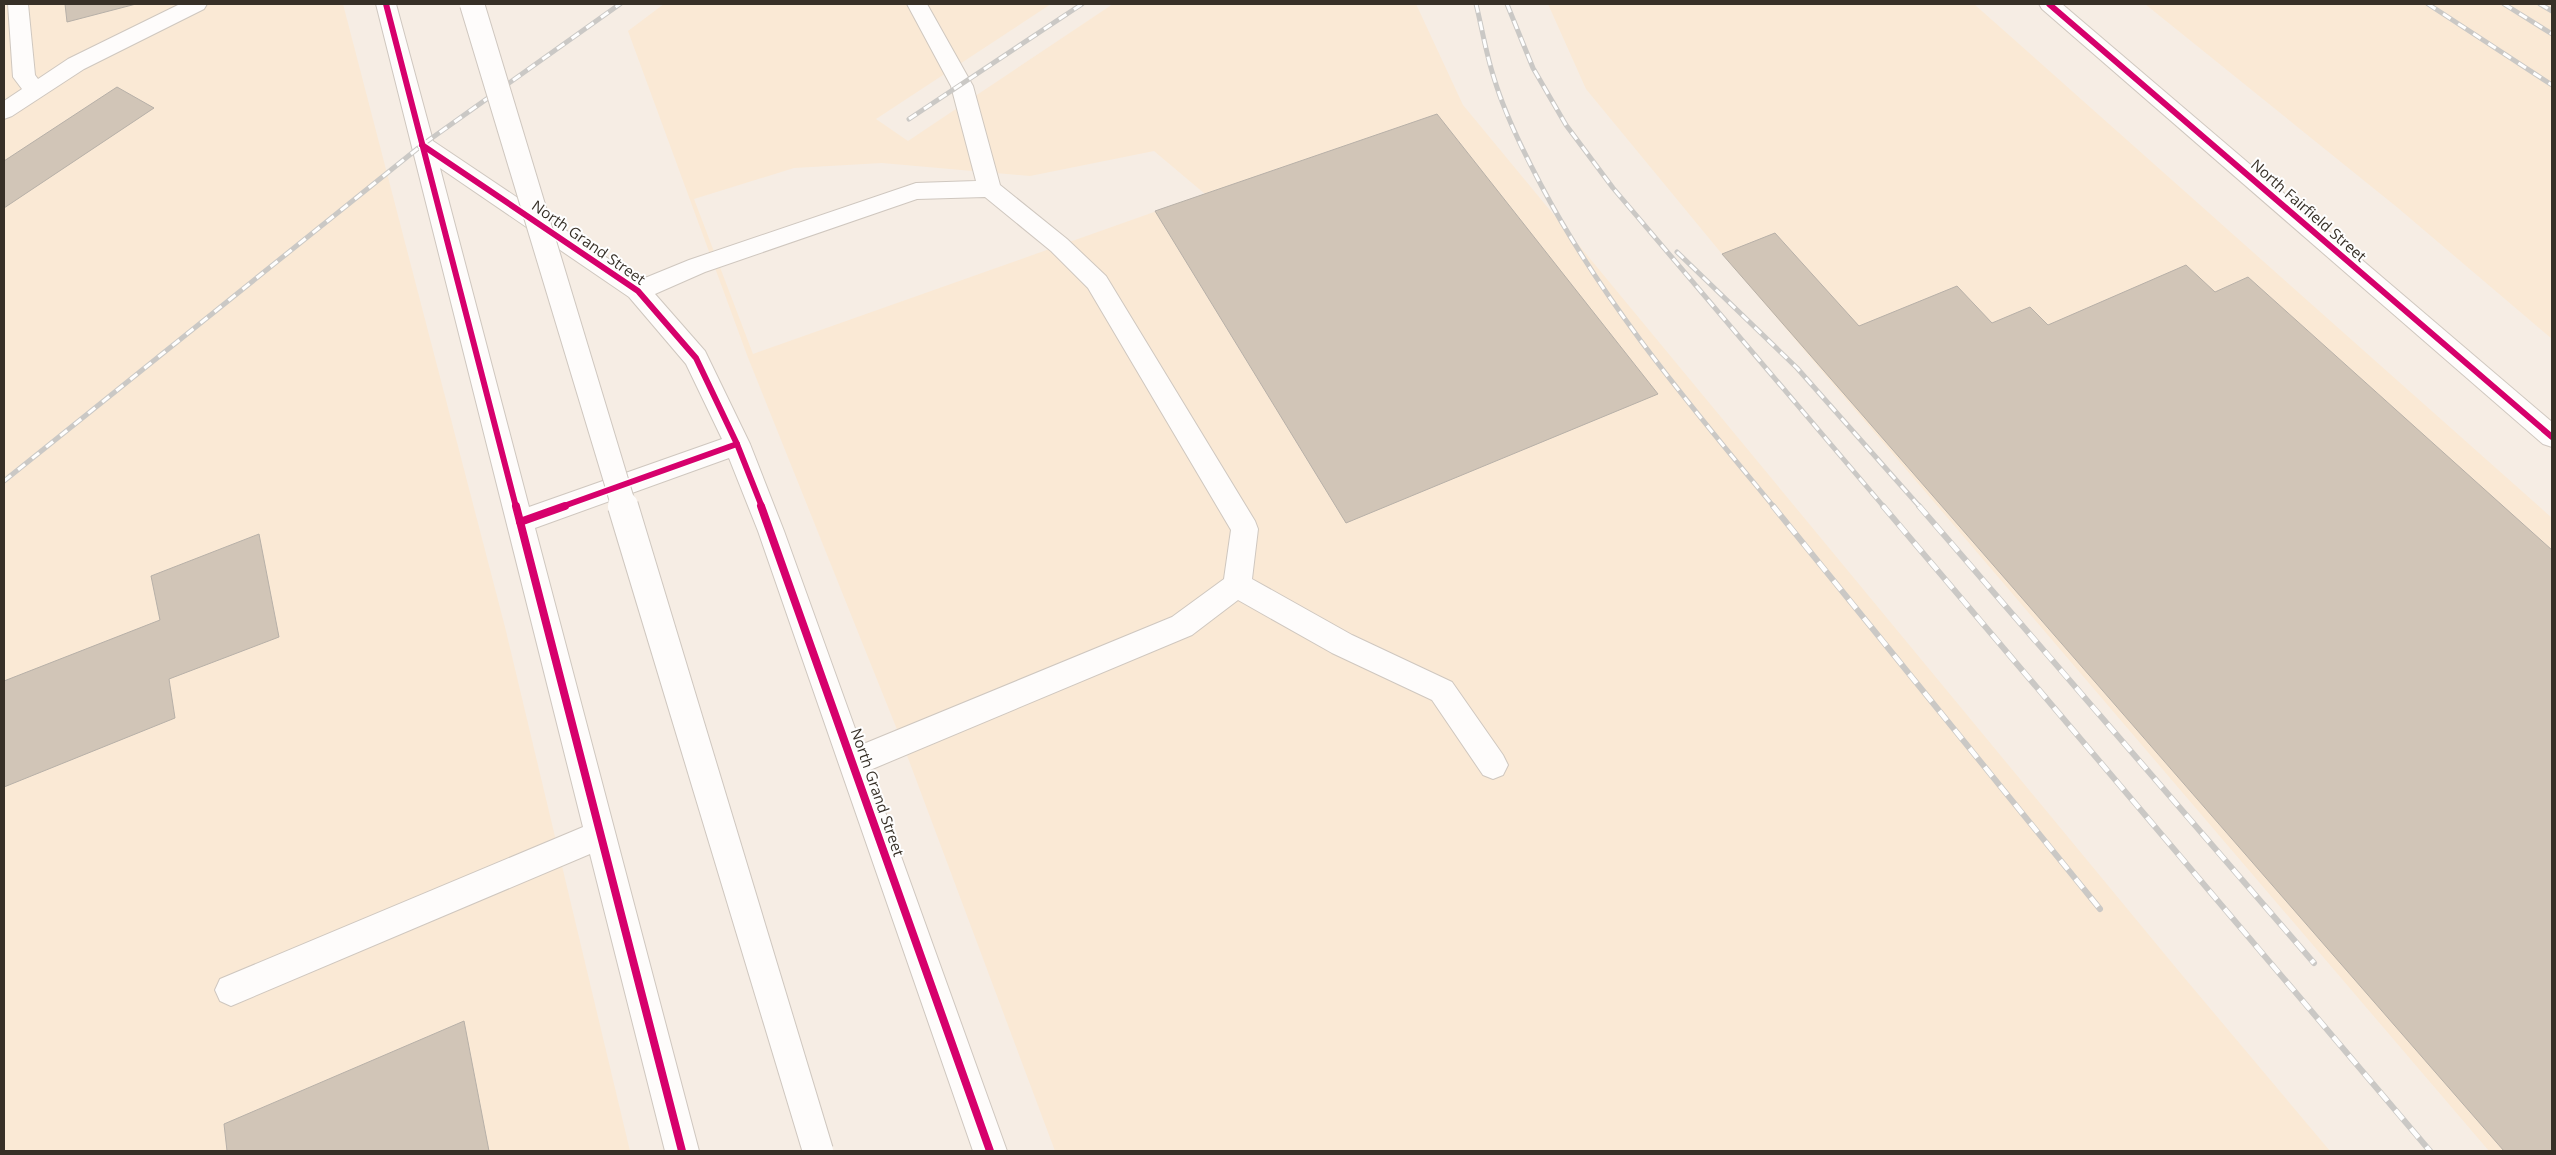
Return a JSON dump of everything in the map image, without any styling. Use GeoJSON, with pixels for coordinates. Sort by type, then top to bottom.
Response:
{"type":"FeatureCollection","features":[{"type":"Feature","properties":{"kind":"street"},"geometry":{"type":"LineString","coordinates":[[18,4],[24,77],[36,90]]}},
{"type":"Feature","properties":{"kind":"street"},"geometry":{"type":"LineString","coordinates":[[4,111],[76,64],[196,4]]}},
{"type":"Feature","properties":{"kind":"street"},"geometry":{"type":"LineString","coordinates":[[386,4],[682,1151]]}},
{"type":"Feature","properties":{"kind":"street","name":"North Grand Street"},"geometry":{"type":"LineString","coordinates":[[472,4],[818,1151]]}},
{"type":"Feature","properties":{"kind":"street"},"geometry":{"type":"LineString","coordinates":[[853,762],[1182,626],[1237,585],[1245,529],[1097,282],[1059,246],[990,190],[962,86],[917,4]]}},
{"type":"Feature","properties":{"kind":"street","name":"North Fairfield Street"},"geometry":{"type":"LineString","coordinates":[[2049,4],[2552,437]]}},
{"type":"Feature","properties":{"kind":"street","name":"North Grand Street"},"geometry":{"type":"LineString","coordinates":[[422,145],[638,290],[696,358],[737,444],[772,531],[990,1151]]}},
{"type":"Feature","properties":{"kind":"street"},"geometry":{"type":"LineString","coordinates":[[638,290],[697,266],[916,191],[990,190]]}},
{"type":"Feature","properties":{"kind":"street"},"geometry":{"type":"LineString","coordinates":[[520,522],[737,444]]}},
{"type":"Feature","properties":{"kind":"street"},"geometry":{"type":"LineString","coordinates":[[1237,585],[1342,644],[1442,691],[1494,765]]}},
{"type":"Feature","properties":{"kind":"street"},"geometry":{"type":"LineString","coordinates":[[231,990],[600,835]]}},
{"type":"Feature","properties":{"kind":"shaded area"},"geometry":{"type":"Polygon","coordinates":[[[4,4],[343,4],[505,627],[630,1151],[4,1151],[4,4]]]}},
{"type":"Feature","properties":{"kind":"shaded area"},"geometry":{"type":"Polygon","coordinates":[[[664,4],[1051,4],[876,119],[908,141],[1113,4],[1416,4],[1463,105],[2177,969],[2330,1151],[1055,1151],[902,742],[747,355],[628,31],[664,4]],[[1154,151],[1030,176],[882,163],[794,168],[694,199],[753,354],[1205,194],[1154,151]]]}},
{"type":"Feature","properties":{"kind":"shaded area"},"geometry":{"type":"Polygon","coordinates":[[[1548,4],[1974,4],[2552,518],[2552,1151],[2489,1151],[1722,254],[1586,89],[1548,4]]]}},
{"type":"Feature","properties":{"kind":"shaded area"},"geometry":{"type":"Polygon","coordinates":[[[2145,4],[2552,4],[2552,339],[2398,208],[2145,4]]]}},
{"type":"Feature","properties":{"kind":"building"},"geometry":{"type":"Polygon","coordinates":[[[65,4],[136,4],[67,22],[65,4]]]}},
{"type":"Feature","properties":{"kind":"building"},"geometry":{"type":"Polygon","coordinates":[[[117,87],[154,108],[4,208],[4,161],[117,87]]]}},
{"type":"Feature","properties":{"kind":"building"},"geometry":{"type":"Polygon","coordinates":[[[1437,114],[1658,394],[1346,523],[1155,211],[1437,114]]]}},
{"type":"Feature","properties":{"kind":"building"},"geometry":{"type":"Polygon","coordinates":[[[1775,233],[1859,326],[1957,286],[1992,323],[2030,307],[2048,325],[2186,265],[2215,292],[2248,277],[2552,550],[2552,1151],[2504,1151],[1722,254],[1775,233]]]}},
{"type":"Feature","properties":{"kind":"building"},"geometry":{"type":"Polygon","coordinates":[[[259,534],[279,637],[169,679],[175,718],[4,787],[4,681],[160,620],[151,576],[259,534]]]}},
{"type":"Feature","properties":{"kind":"building"},"geometry":{"type":"Polygon","coordinates":[[[464,1021],[489,1151],[227,1151],[224,1124],[464,1021]]]}},
{"type":"Feature","properties":{"kind":"railway"},"geometry":{"type":"LineString","coordinates":[[4,481],[422,145],[620,4]]}},
{"type":"Feature","properties":{"kind":"railway"},"geometry":{"type":"LineString","coordinates":[[909,119],[1082,4]]}},
{"type":"Feature","properties":{"kind":"railway"},"geometry":{"type":"LineString","coordinates":[[1476,4],[1489,60],[1503,106],[1541,185],[1565,229],[1649,352],[1774,507]]}},
{"type":"Feature","properties":{"kind":"railway"},"geometry":{"type":"LineString","coordinates":[[1507,4],[1533,68],[1566,125],[1613,188],[1884,507]]}},
{"type":"Feature","properties":{"kind":"railway"},"geometry":{"type":"LineString","coordinates":[[2428,4],[2552,85]]}},
{"type":"Feature","properties":{"kind":"railway"},"geometry":{"type":"LineString","coordinates":[[2504,4],[2552,34]]}},
{"type":"Feature","properties":{"kind":"railway"},"geometry":{"type":"LineString","coordinates":[[2540,4],[2552,11]]}},
{"type":"Feature","properties":{"kind":"railway"},"geometry":{"type":"LineString","coordinates":[[1677,252],[1797,368],[1920,507]]}},
{"type":"Feature","properties":{"kind":"railway"},"geometry":{"type":"LineString","coordinates":[[1773,506],[2100,909]]}},
{"type":"Feature","properties":{"kind":"railway"},"geometry":{"type":"LineString","coordinates":[[1883,506],[2430,1151]]}},
{"type":"Feature","properties":{"kind":"railway"},"geometry":{"type":"LineString","coordinates":[[1919,506],[2314,963]]}},
{"type":"Feature","properties":{"kind":"cycle path"},"geometry":{"type":"LineString","coordinates":[[386,4],[682,1151]]}},
{"type":"Feature","properties":{"kind":"cycle path"},"geometry":{"type":"LineString","coordinates":[[2049,4],[2552,437]]}},
{"type":"Feature","properties":{"kind":"cycle path"},"geometry":{"type":"LineString","coordinates":[[422,145],[638,291],[696,358],[737,444],[771,531],[990,1151]]}},
{"type":"Feature","properties":{"kind":"cycle path"},"geometry":{"type":"LineString","coordinates":[[520,522],[737,444]]}}]}
